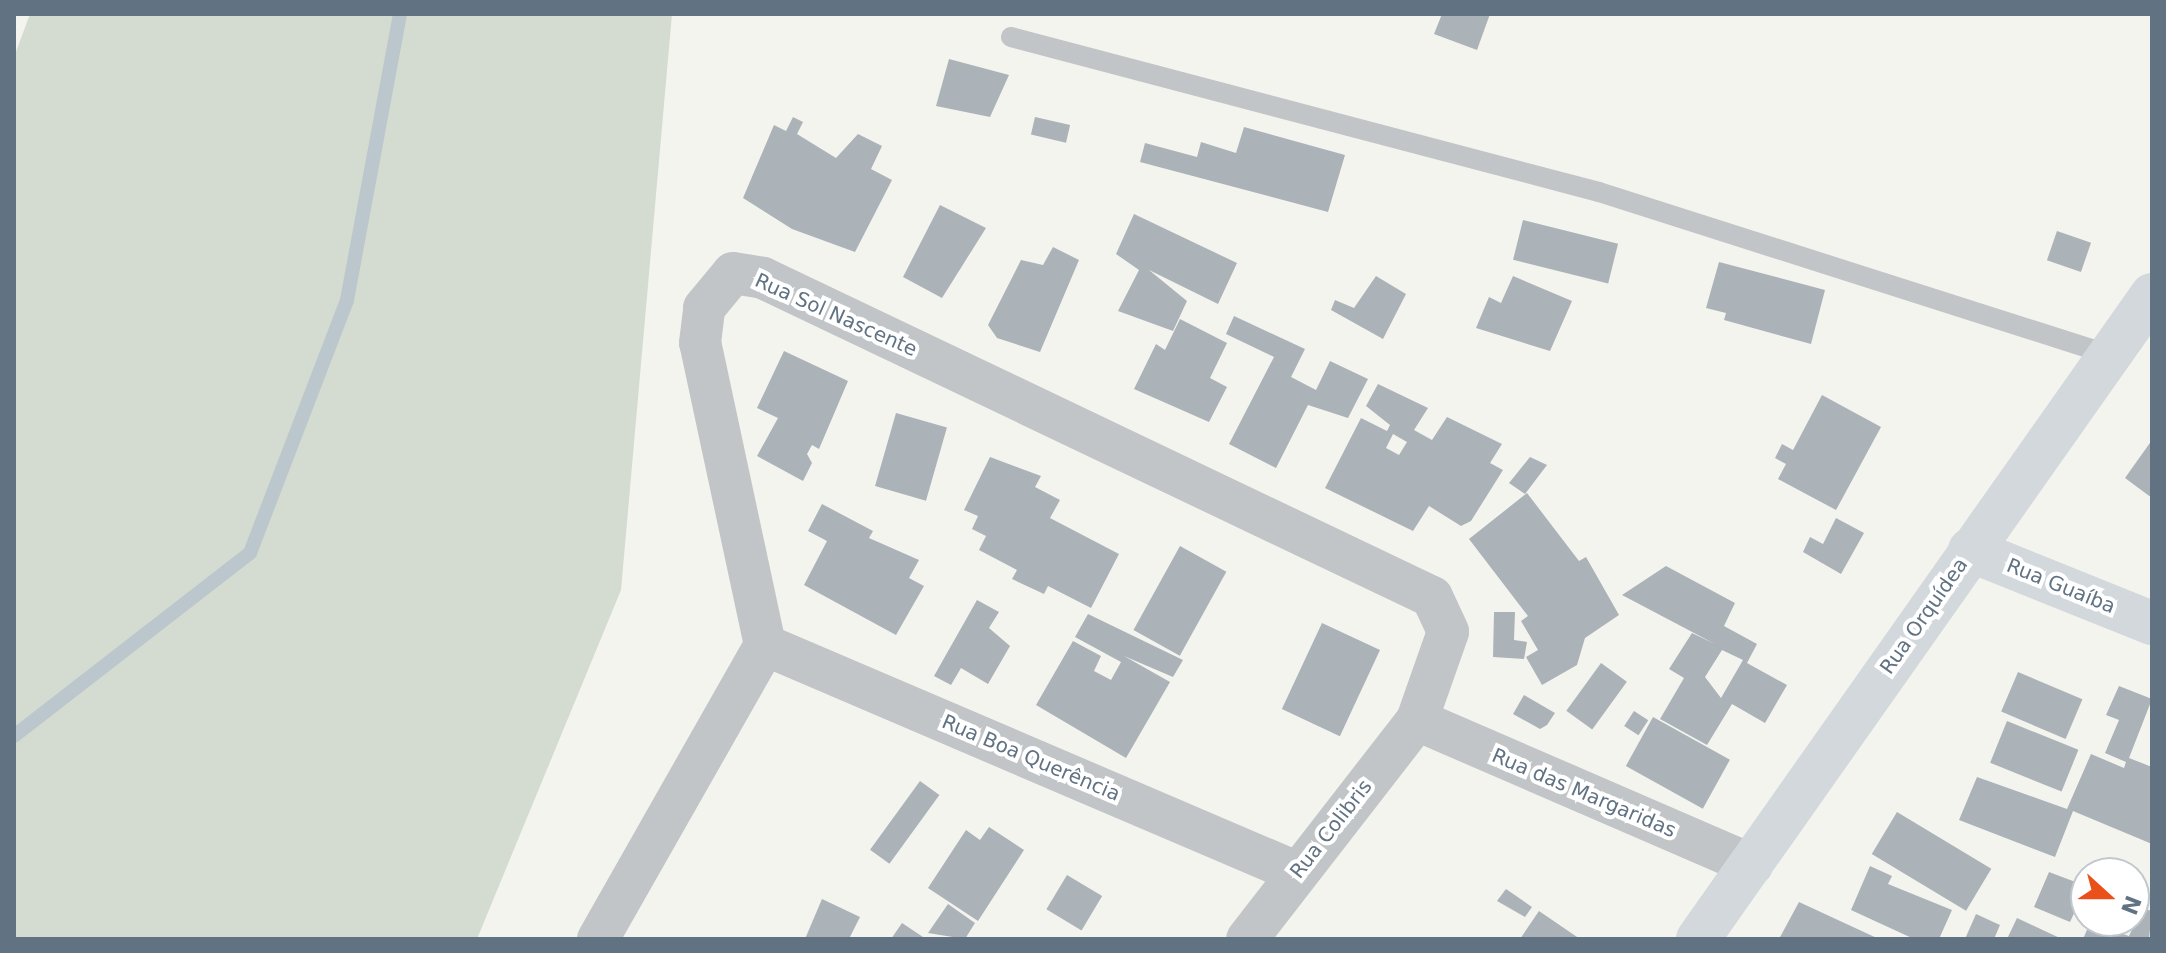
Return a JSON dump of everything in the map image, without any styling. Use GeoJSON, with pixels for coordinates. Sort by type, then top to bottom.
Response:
{"type":"FeatureCollection","features":[{"type":"Feature","properties":{"kind":"street","name":"Rua Sol Nascente"},"geometry":{"type":"LineString","coordinates":[[765,645],[700,343],[704,308],[733,273],[763,278],[1432,597],[1448,632],[1417,720]]}},
{"type":"Feature","properties":{"kind":"street","name":"Rua Orquídea"},"geometry":{"type":"LineString","coordinates":[[1698,939],[2152,295]]}},
{"type":"Feature","properties":{"kind":"street","name":"Rua Guaíba"},"geometry":{"type":"LineString","coordinates":[[1970,550],[2152,623]]}},
{"type":"Feature","properties":{"kind":"street","name":"Rua Boa Querência"},"geometry":{"type":"LineString","coordinates":[[765,645],[1296,872]]}},
{"type":"Feature","properties":{"kind":"street"},"geometry":{"type":"LineString","coordinates":[[598,939],[765,645]]}},
{"type":"Feature","properties":{"kind":"street","name":"Rua das Margaridas"},"geometry":{"type":"LineString","coordinates":[[1417,720],[1752,865]]}},
{"type":"Feature","properties":{"kind":"street","name":"Rua Colibris"},"geometry":{"type":"LineString","coordinates":[[1247,939],[1417,720]]}},
{"type":"Feature","properties":{"kind":"lane"},"geometry":{"type":"LineString","coordinates":[[1011,37],[1599,192],[2110,355]]}},
{"type":"Feature","properties":{"kind":"shaded area"},"geometry":{"type":"Polygon","coordinates":[[[30,14],[672,14],[621,590],[477,939],[14,939],[14,57],[30,14]]]}},
{"type":"Feature","properties":{"kind":"building"},"geometry":{"type":"Polygon","coordinates":[[[1442,14],[1490,14],[1477,50],[1434,34],[1442,14]]]}},
{"type":"Feature","properties":{"kind":"building"},"geometry":{"type":"Polygon","coordinates":[[[949,59],[1009,75],[990,117],[936,106],[949,59]]]}},
{"type":"Feature","properties":{"kind":"building"},"geometry":{"type":"Polygon","coordinates":[[[793,117],[803,122],[797,134],[836,158],[858,134],[882,146],[871,169],[892,180],[855,252],[792,229],[743,198],[774,125],[786,131],[793,117]]]}},
{"type":"Feature","properties":{"kind":"building"},"geometry":{"type":"Polygon","coordinates":[[[1035,117],[1070,125],[1066,143],[1031,135],[1035,117]]]}},
{"type":"Feature","properties":{"kind":"building"},"geometry":{"type":"Polygon","coordinates":[[[1244,127],[1345,155],[1328,212],[1140,162],[1145,143],[1197,157],[1201,142],[1236,153],[1244,127]]]}},
{"type":"Feature","properties":{"kind":"building"},"geometry":{"type":"Polygon","coordinates":[[[940,205],[986,228],[942,298],[903,277],[940,205]]]}},
{"type":"Feature","properties":{"kind":"building"},"geometry":{"type":"Polygon","coordinates":[[[1134,214],[1237,263],[1218,304],[1149,270],[1187,301],[1173,331],[1118,311],[1139,270],[1116,254],[1134,214]]]}},
{"type":"Feature","properties":{"kind":"building"},"geometry":{"type":"Polygon","coordinates":[[[1523,220],[1618,244],[1608,283],[1513,260],[1523,220]]]}},
{"type":"Feature","properties":{"kind":"building"},"geometry":{"type":"Polygon","coordinates":[[[2057,231],[2091,243],[2081,272],[2047,260],[2057,231]]]}},
{"type":"Feature","properties":{"kind":"building"},"geometry":{"type":"Polygon","coordinates":[[[1053,247],[1079,260],[1040,352],[997,338],[988,325],[1021,260],[1043,265],[1053,247]]]}},
{"type":"Feature","properties":{"kind":"building"},"geometry":{"type":"Polygon","coordinates":[[[1719,262],[1825,290],[1811,344],[1724,320],[1726,313],[1706,308],[1719,262]]]}},
{"type":"Feature","properties":{"kind":"building"},"geometry":{"type":"Polygon","coordinates":[[[1376,276],[1406,294],[1383,339],[1331,310],[1335,300],[1354,308],[1376,276]]]}},
{"type":"Feature","properties":{"kind":"building"},"geometry":{"type":"Polygon","coordinates":[[[1513,276],[1572,301],[1550,351],[1476,328],[1489,297],[1501,303],[1513,276]]]}},
{"type":"Feature","properties":{"kind":"building"},"geometry":{"type":"Polygon","coordinates":[[[1234,316],[1305,349],[1291,377],[1316,390],[1330,361],[1368,379],[1348,418],[1308,405],[1276,468],[1229,444],[1274,357],[1226,334],[1234,316]]]}},
{"type":"Feature","properties":{"kind":"building"},"geometry":{"type":"Polygon","coordinates":[[[1180,319],[1227,343],[1210,378],[1227,387],[1209,422],[1134,389],[1156,344],[1165,350],[1180,319]]]}},
{"type":"Feature","properties":{"kind":"building"},"geometry":{"type":"Polygon","coordinates":[[[784,351],[848,381],[819,449],[812,445],[807,454],[812,463],[803,481],[757,456],[778,418],[757,408],[784,351]]]}},
{"type":"Feature","properties":{"kind":"building"},"geometry":{"type":"Polygon","coordinates":[[[1378,384],[1428,408],[1414,430],[1432,440],[1447,417],[1502,444],[1490,463],[1503,470],[1471,521],[1461,526],[1429,506],[1413,531],[1325,488],[1361,418],[1387,431],[1390,425],[1366,406],[1378,384]],[[1393,434],[1386,448],[1399,455],[1407,442],[1393,434]]]}},
{"type":"Feature","properties":{"kind":"building"},"geometry":{"type":"Polygon","coordinates":[[[1822,395],[1881,427],[1836,510],[1778,479],[1786,464],[1775,458],[1782,444],[1793,450],[1822,395]]]}},
{"type":"Feature","properties":{"kind":"building"},"geometry":{"type":"Polygon","coordinates":[[[896,413],[947,428],[926,501],[875,486],[896,413]]]}},
{"type":"Feature","properties":{"kind":"building"},"geometry":{"type":"Polygon","coordinates":[[[2152,440],[2152,498],[2125,478],[2152,440]]]}},
{"type":"Feature","properties":{"kind":"building"},"geometry":{"type":"Polygon","coordinates":[[[990,457],[1041,476],[1035,487],[1060,500],[1050,518],[1119,554],[1091,608],[1048,586],[1044,594],[1012,579],[1017,570],[979,550],[986,536],[972,529],[978,516],[964,510],[990,457]]]}},
{"type":"Feature","properties":{"kind":"building"},"geometry":{"type":"Polygon","coordinates":[[[1530,457],[1547,465],[1525,494],[1509,483],[1530,457]]]}},
{"type":"Feature","properties":{"kind":"building"},"geometry":{"type":"Polygon","coordinates":[[[1527,493],[1579,561],[1586,557],[1619,615],[1585,638],[1577,665],[1542,685],[1526,657],[1538,650],[1521,621],[1528,616],[1469,539],[1527,493]]]}},
{"type":"Feature","properties":{"kind":"building"},"geometry":{"type":"Polygon","coordinates":[[[822,504],[873,531],[869,538],[919,560],[909,578],[924,586],[896,635],[804,585],[827,541],[808,531],[822,504]]]}},
{"type":"Feature","properties":{"kind":"building"},"geometry":{"type":"Polygon","coordinates":[[[1836,518],[1864,533],[1841,574],[1803,552],[1810,537],[1823,544],[1836,518]]]}},
{"type":"Feature","properties":{"kind":"building"},"geometry":{"type":"Polygon","coordinates":[[[1180,546],[1226,572],[1180,656],[1133,630],[1180,546]]]}},
{"type":"Feature","properties":{"kind":"building"},"geometry":{"type":"Polygon","coordinates":[[[1666,566],[1735,603],[1724,626],[1757,644],[1747,663],[1787,685],[1765,723],[1732,704],[1707,745],[1660,719],[1684,678],[1669,669],[1692,633],[1715,644],[1622,595],[1666,566]],[[1722,650],[1705,677],[1721,698],[1743,660],[1722,650]]]}},
{"type":"Feature","properties":{"kind":"building"},"geometry":{"type":"Polygon","coordinates":[[[977,600],[999,612],[989,628],[1010,646],[988,684],[961,668],[951,685],[934,676],[977,600]]]}},
{"type":"Feature","properties":{"kind":"building"},"geometry":{"type":"Polygon","coordinates":[[[1494,612],[1515,612],[1514,640],[1527,642],[1524,659],[1493,657],[1494,612]]]}},
{"type":"Feature","properties":{"kind":"building"},"geometry":{"type":"Polygon","coordinates":[[[1088,614],[1183,660],[1173,677],[1124,656],[1170,682],[1126,758],[1036,705],[1073,641],[1101,656],[1094,671],[1111,680],[1121,662],[1075,637],[1088,614]]]}},
{"type":"Feature","properties":{"kind":"building"},"geometry":{"type":"Polygon","coordinates":[[[1322,623],[1380,650],[1340,736],[1282,709],[1322,623]]]}},
{"type":"Feature","properties":{"kind":"building"},"geometry":{"type":"Polygon","coordinates":[[[1601,663],[1627,682],[1592,730],[1566,711],[1601,663]]]}},
{"type":"Feature","properties":{"kind":"building"},"geometry":{"type":"Polygon","coordinates":[[[2018,672],[2082,699],[2066,739],[2001,712],[2018,672]]]}},
{"type":"Feature","properties":{"kind":"building"},"geometry":{"type":"Polygon","coordinates":[[[2119,686],[2152,699],[2129,758],[2152,767],[2152,844],[2073,811],[2055,857],[1959,820],[1977,777],[2067,809],[2091,754],[2124,768],[2126,762],[2105,753],[2119,720],[2106,715],[2119,686]]]}},
{"type":"Feature","properties":{"kind":"building"},"geometry":{"type":"Polygon","coordinates":[[[1524,695],[1555,713],[1547,725],[1540,729],[1513,714],[1524,695]]]}},
{"type":"Feature","properties":{"kind":"building"},"geometry":{"type":"Polygon","coordinates":[[[1634,711],[1648,720],[1638,735],[1624,726],[1634,711]]]}},
{"type":"Feature","properties":{"kind":"building"},"geometry":{"type":"Polygon","coordinates":[[[1653,717],[1730,760],[1703,809],[1626,766],[1653,717]]]}},
{"type":"Feature","properties":{"kind":"building"},"geometry":{"type":"Polygon","coordinates":[[[2007,721],[2078,750],[2062,792],[1990,763],[2007,721]]]}},
{"type":"Feature","properties":{"kind":"building"},"geometry":{"type":"Polygon","coordinates":[[[920,781],[939,795],[889,864],[870,850],[920,781]]]}},
{"type":"Feature","properties":{"kind":"building"},"geometry":{"type":"Polygon","coordinates":[[[1897,812],[1991,869],[1966,911],[1872,854],[1897,812]]]}},
{"type":"Feature","properties":{"kind":"building"},"geometry":{"type":"Polygon","coordinates":[[[989,827],[1024,850],[978,921],[928,888],[966,830],[980,840],[989,827]]]}},
{"type":"Feature","properties":{"kind":"building"},"geometry":{"type":"Polygon","coordinates":[[[1870,866],[1892,876],[1888,884],[1952,910],[1939,939],[1914,939],[1851,910],[1870,866]]]}},
{"type":"Feature","properties":{"kind":"building"},"geometry":{"type":"Polygon","coordinates":[[[2049,872],[2070,880],[2070,922],[2034,907],[2049,872]]]}},
{"type":"Feature","properties":{"kind":"building"},"geometry":{"type":"Polygon","coordinates":[[[1067,875],[1102,896],[1082,930],[1046,909],[1067,875]]]}},
{"type":"Feature","properties":{"kind":"building"},"geometry":{"type":"Polygon","coordinates":[[[1506,889],[1532,907],[1525,917],[1497,901],[1506,889]]]}},
{"type":"Feature","properties":{"kind":"building"},"geometry":{"type":"Polygon","coordinates":[[[822,899],[860,917],[849,939],[805,939],[822,899]]]}},
{"type":"Feature","properties":{"kind":"building"},"geometry":{"type":"Polygon","coordinates":[[[1799,902],[1879,939],[1779,939],[1799,902]]]}},
{"type":"Feature","properties":{"kind":"building"},"geometry":{"type":"Polygon","coordinates":[[[948,904],[975,923],[965,939],[928,933],[948,904]]]}},
{"type":"Feature","properties":{"kind":"building"},"geometry":{"type":"Polygon","coordinates":[[[1539,911],[1580,939],[1520,939],[1539,911]]]}},
{"type":"Feature","properties":{"kind":"building"},"geometry":{"type":"Polygon","coordinates":[[[1976,914],[2000,925],[1994,939],[1965,939],[1976,914]]]}},
{"type":"Feature","properties":{"kind":"building"},"geometry":{"type":"Polygon","coordinates":[[[2017,918],[2062,939],[2007,939],[2017,918]]]}},
{"type":"Feature","properties":{"kind":"building"},"geometry":{"type":"Polygon","coordinates":[[[902,923],[926,939],[891,939],[902,923]]]}},
{"type":"Feature","properties":{"kind":"building"},"geometry":{"type":"Polygon","coordinates":[[[2084,937],[2149,937],[2149,939],[2084,937]]]}},
{"type":"Feature","properties":{"kind":"waterway"},"geometry":{"type":"LineString","coordinates":[[14,736],[250,553],[347,300],[400,14]]}}]}
